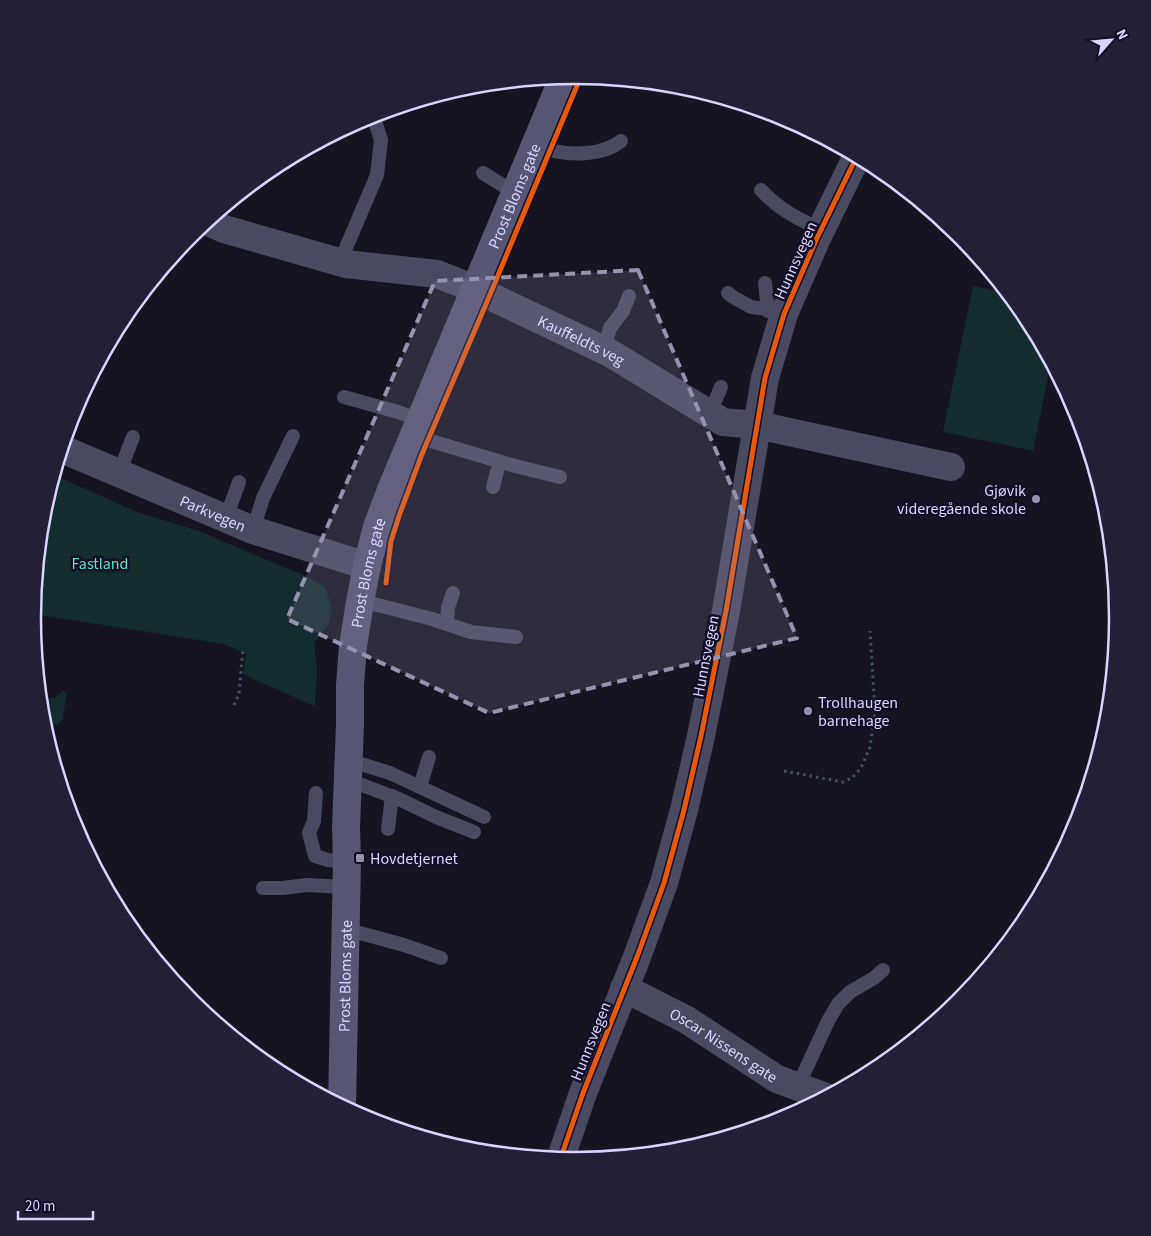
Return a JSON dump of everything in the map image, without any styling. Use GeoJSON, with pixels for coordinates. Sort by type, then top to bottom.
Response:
{"type":"FeatureCollection","features":[{"type":"Feature","properties":{"kind":"main road","name":"Prost Bloms gate"},"geometry":{"type":"LineString","coordinates":[[342,1098],[350,685],[353,646],[367,566],[391,490],[560,84]]}},
{"type":"Feature","properties":{"kind":"street","name":"Hunnsvegen"},"geometry":{"type":"LineString","coordinates":[[563,1152],[583,1093],[664,883],[684,810],[726,611],[776,315],[822,229],[853,162]]}},
{"type":"Feature","properties":{"kind":"street","name":"Kauffeldts veg"},"geometry":{"type":"LineString","coordinates":[[214,224],[224,229],[346,264],[437,274],[604,350],[723,422],[883,446],[951,467]]}},
{"type":"Feature","properties":{"kind":"street","name":"Parkvegen"},"geometry":{"type":"LineString","coordinates":[[68,452],[253,530],[367,566]]}},
{"type":"Feature","properties":{"kind":"street","name":"Oscar Nissens gate"},"geometry":{"type":"LineString","coordinates":[[624,988],[687,1020],[777,1078],[818,1094]]}},
{"type":"Feature","properties":{"kind":"lane"},"geometry":{"type":"LineString","coordinates":[[340,262],[377,175],[381,140],[375,122]]}},
{"type":"Feature","properties":{"kind":"lane"},"geometry":{"type":"LineString","coordinates":[[536,143],[550,150],[586,154],[614,146],[621,141]]}},
{"type":"Feature","properties":{"kind":"lane"},"geometry":{"type":"LineString","coordinates":[[483,172],[514,195]]}},
{"type":"Feature","properties":{"kind":"lane"},"geometry":{"type":"LineString","coordinates":[[761,190],[786,212],[822,229]]}},
{"type":"Feature","properties":{"kind":"lane"},"geometry":{"type":"LineString","coordinates":[[765,283],[776,315]]}},
{"type":"Feature","properties":{"kind":"lane"},"geometry":{"type":"LineString","coordinates":[[728,293],[751,307],[776,315]]}},
{"type":"Feature","properties":{"kind":"lane"},"geometry":{"type":"LineString","coordinates":[[604,350],[610,328],[623,311],[629,296]]}},
{"type":"Feature","properties":{"kind":"lane"},"geometry":{"type":"LineString","coordinates":[[708,413],[721,387]]}},
{"type":"Feature","properties":{"kind":"lane"},"geometry":{"type":"LineString","coordinates":[[344,397],[398,412],[417,428],[500,462],[560,478]]}},
{"type":"Feature","properties":{"kind":"lane"},"geometry":{"type":"LineString","coordinates":[[253,530],[263,498],[293,436]]}},
{"type":"Feature","properties":{"kind":"lane"},"geometry":{"type":"LineString","coordinates":[[119,473],[133,437]]}},
{"type":"Feature","properties":{"kind":"lane"},"geometry":{"type":"LineString","coordinates":[[493,487],[500,462]]}},
{"type":"Feature","properties":{"kind":"lane"},"geometry":{"type":"LineString","coordinates":[[226,518],[239,482]]}},
{"type":"Feature","properties":{"kind":"lane"},"geometry":{"type":"LineString","coordinates":[[447,624],[448,607],[453,594]]}},
{"type":"Feature","properties":{"kind":"lane"},"geometry":{"type":"LineString","coordinates":[[360,602],[378,605],[471,632],[516,637]]}},
{"type":"Feature","properties":{"kind":"lane"},"geometry":{"type":"LineString","coordinates":[[420,787],[430,756]]}},
{"type":"Feature","properties":{"kind":"lane"},"geometry":{"type":"LineString","coordinates":[[348,760],[390,773],[484,817]]}},
{"type":"Feature","properties":{"kind":"lane"},"geometry":{"type":"LineString","coordinates":[[362,785],[400,798],[436,817],[474,832]]}},
{"type":"Feature","properties":{"kind":"lane"},"geometry":{"type":"LineString","coordinates":[[316,793],[314,821],[309,833],[315,856],[328,860],[347,874]]}},
{"type":"Feature","properties":{"kind":"lane"},"geometry":{"type":"LineString","coordinates":[[388,829],[392,796]]}},
{"type":"Feature","properties":{"kind":"lane"},"geometry":{"type":"LineString","coordinates":[[263,888],[307,885],[347,874]]}},
{"type":"Feature","properties":{"kind":"lane"},"geometry":{"type":"LineString","coordinates":[[345,929],[404,945],[441,958]]}},
{"type":"Feature","properties":{"kind":"lane"},"geometry":{"type":"LineString","coordinates":[[798,1086],[828,1021],[838,1004],[850,992],[874,978],[883,970]]}},
{"type":"Feature","properties":{"kind":"path"},"geometry":{"type":"LineString","coordinates":[[784,770],[842,782],[852,778],[861,768],[870,747],[875,712],[870,632]]}},
{"type":"Feature","properties":{"kind":"path"},"geometry":{"type":"LineString","coordinates":[[234,705],[238,694],[243,648]]}},
{"type":"Feature","properties":{"kind":"highlighted area"},"geometry":{"type":"Polygon","coordinates":[[[638,270],[797,638],[489,713],[287,619],[435,281],[638,270]]]}},
{"type":"Feature","properties":{"kind":"green space"},"geometry":{"type":"Polygon","coordinates":[[[973,286],[997,291],[1020,321],[1049,371],[1033,451],[943,432],[973,286]]]}},
{"type":"Feature","properties":{"kind":"green space","name":"Fastland"},"geometry":{"type":"Polygon","coordinates":[[[60,478],[137,512],[205,533],[306,576],[325,587],[332,609],[328,625],[315,641],[317,669],[315,706],[243,673],[246,654],[224,644],[41,615],[46,548],[60,478]]]}},
{"type":"Feature","properties":{"kind":"green space"},"geometry":{"type":"Polygon","coordinates":[[[63,691],[67,693],[62,721],[57,725],[52,724],[48,699],[54,698],[63,691]]]}},
{"type":"Feature","properties":{"kind":"cycle path"},"geometry":{"type":"LineString","coordinates":[[386,583],[391,541],[422,454],[578,84]]}},
{"type":"Feature","properties":{"kind":"cycle path"},"geometry":{"type":"LineString","coordinates":[[563,1152],[583,1093],[664,883],[684,810],[726,611],[765,378],[784,314],[817,238],[854,162]]}},
{"type":"Feature","properties":{"kind":"place","name":"Gjøvik videregående skole"},"geometry":{"type":"Point","coordinates":[1036,499]}},
{"type":"Feature","properties":{"kind":"place","name":"Trollhaugen barnehage"},"geometry":{"type":"Point","coordinates":[808,711]}},
{"type":"Feature","properties":{"kind":"place","name":"Hovdetjernet"},"geometry":{"type":"Point","coordinates":[360,858]}}]}
